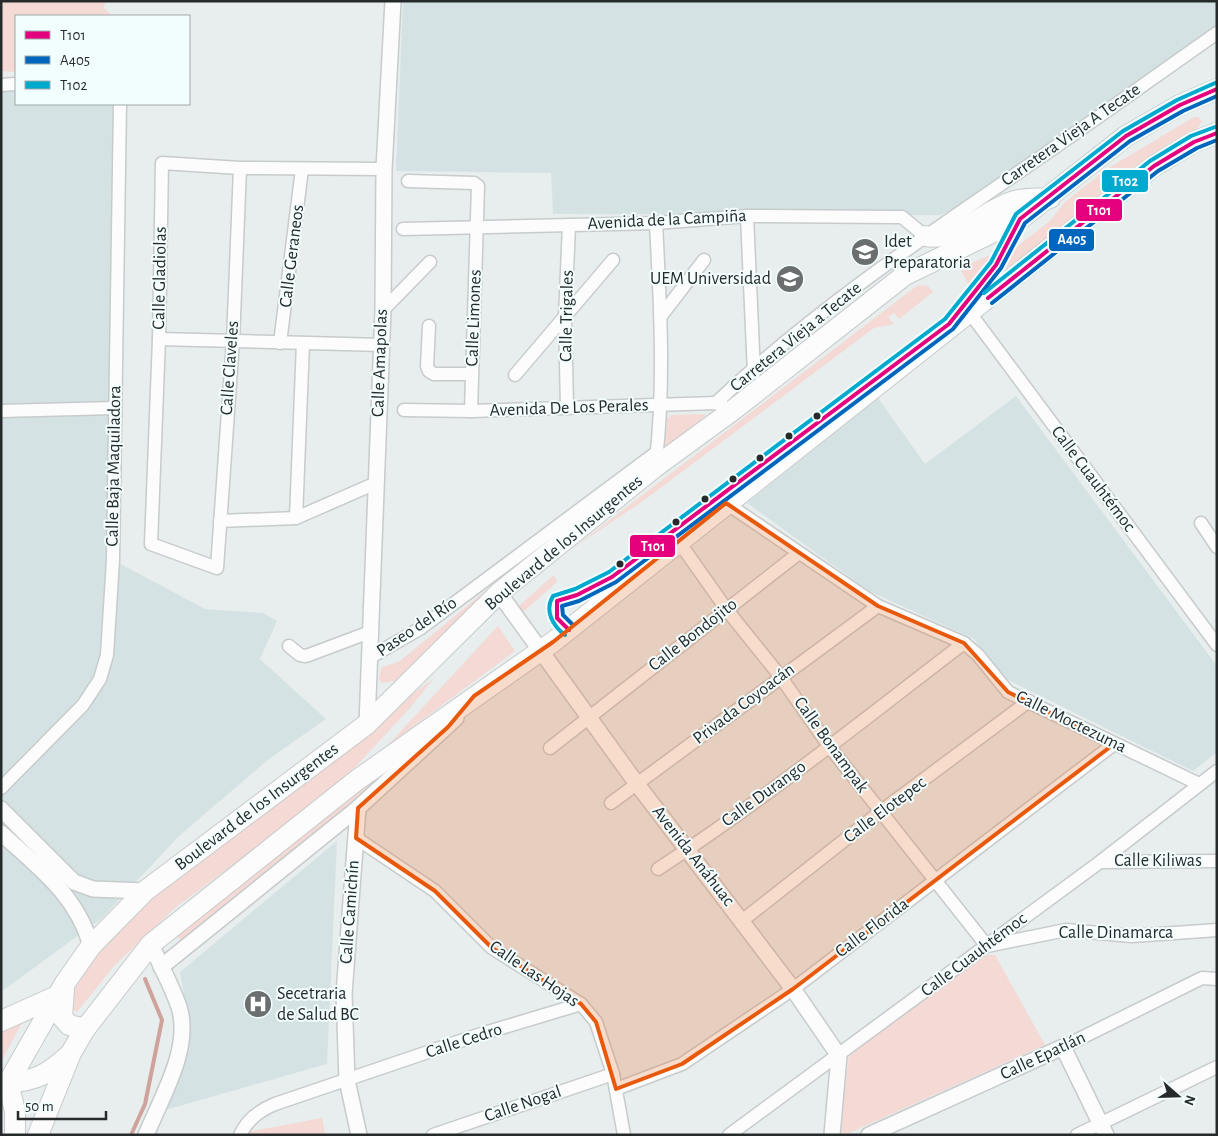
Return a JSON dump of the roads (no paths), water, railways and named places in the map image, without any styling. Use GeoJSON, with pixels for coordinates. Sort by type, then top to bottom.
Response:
{"type":"FeatureCollection","features":[{"type":"Feature","properties":{"kind":"main road","name":"Boulevard de los Insurgentes"},"geometry":{"type":"LineString","coordinates":[[3,1085],[61,989],[91,946],[145,891],[367,724],[499,593],[656,460],[724,407],[755,391],[905,274],[1020,219],[1050,198],[1126,136],[1180,106],[1217,89]]}},
{"type":"Feature","properties":{"kind":"main road"},"geometry":{"type":"LineString","coordinates":[[38,1135],[71,1053],[85,1029],[151,944],[356,780],[541,651],[1154,166],[1194,142],[1217,132]]}},
{"type":"Feature","properties":{"kind":"main road"},"geometry":{"type":"LineString","coordinates":[[924,236],[938,238],[956,232],[1015,201],[1050,198]]}},
{"type":"Feature","properties":{"kind":"main road"},"geometry":{"type":"LineString","coordinates":[[1,1021],[61,989],[62,1017],[68,1025],[85,1029]]}},
{"type":"Feature","properties":{"kind":"main road"},"geometry":{"type":"LineString","coordinates":[[15,1135],[15,1111],[3,1085],[31,1081],[50,1072],[71,1053]]}},
{"type":"Feature","properties":{"kind":"street","name":"Calle Amapolas"},"geometry":{"type":"LineString","coordinates":[[367,724],[383,310],[384,169],[392,1]]}},
{"type":"Feature","properties":{"kind":"street","name":"Carretera Vieja A Tecate"},"geometry":{"type":"LineString","coordinates":[[924,236],[1017,174],[1217,33]]}},
{"type":"Feature","properties":{"kind":"street"},"geometry":{"type":"LineString","coordinates":[[1,85],[15,84]]}},
{"type":"Feature","properties":{"kind":"street","name":"Calle Baja Maquiladora"},"geometry":{"type":"LineString","coordinates":[[1,788],[84,705],[100,679],[107,655],[113,560],[120,105]]}},
{"type":"Feature","properties":{"kind":"street","name":"Calle Gladiolas"},"geometry":{"type":"LineString","coordinates":[[217,568],[151,544],[159,339],[162,163],[240,168],[384,169]]}},
{"type":"Feature","properties":{"kind":"street","name":"Calle Claveles"},"geometry":{"type":"LineString","coordinates":[[217,568],[233,341],[240,168]]}},
{"type":"Feature","properties":{"kind":"street","name":"Calle Geraneos"},"geometry":{"type":"LineString","coordinates":[[280,342],[302,169]]}},
{"type":"Feature","properties":{"kind":"street","name":"Calle Limones"},"geometry":{"type":"LineString","coordinates":[[408,181],[474,183],[479,191],[471,410]]}},
{"type":"Feature","properties":{"kind":"street","name":"Avenida de la Campiña"},"geometry":{"type":"LineString","coordinates":[[403,229],[656,223],[747,216],[902,217],[924,236]]}},
{"type":"Feature","properties":{"kind":"street"},"geometry":{"type":"LineString","coordinates":[[747,216],[755,391]]}},
{"type":"Feature","properties":{"kind":"street"},"geometry":{"type":"LineString","coordinates":[[656,223],[661,316],[661,405],[656,460]]}},
{"type":"Feature","properties":{"kind":"street","name":"Calle Trigales"},"geometry":{"type":"LineString","coordinates":[[567,408],[565,317],[569,225]]}},
{"type":"Feature","properties":{"kind":"street","name":"Carretera Vieja a Tecate"},"geometry":{"type":"LineString","coordinates":[[724,407],[754,367],[924,236]]}},
{"type":"Feature","properties":{"kind":"street"},"geometry":{"type":"LineString","coordinates":[[514,375],[614,260]]}},
{"type":"Feature","properties":{"kind":"street"},"geometry":{"type":"LineString","coordinates":[[661,316],[704,260]]}},
{"type":"Feature","properties":{"kind":"street"},"geometry":{"type":"LineString","coordinates":[[383,310],[430,262]]}},
{"type":"Feature","properties":{"kind":"street","name":"Calle Cuauhtémoc"},"geometry":{"type":"LineString","coordinates":[[970,313],[1217,645]]}},
{"type":"Feature","properties":{"kind":"street"},"geometry":{"type":"LineString","coordinates":[[429,326],[426,366],[429,371],[434,374],[471,374]]}},
{"type":"Feature","properties":{"kind":"street"},"geometry":{"type":"LineString","coordinates":[[159,339],[381,345]]}},
{"type":"Feature","properties":{"kind":"street"},"geometry":{"type":"LineString","coordinates":[[296,518],[303,343]]}},
{"type":"Feature","properties":{"kind":"street","name":"Avenida De Los Perales"},"geometry":{"type":"LineString","coordinates":[[404,410],[661,405],[724,407]]}},
{"type":"Feature","properties":{"kind":"street"},"geometry":{"type":"LineString","coordinates":[[1,411],[114,408]]}},
{"type":"Feature","properties":{"kind":"street","name":"Paseo del Río"},"geometry":{"type":"LineString","coordinates":[[369,658],[420,628],[656,460]]}},
{"type":"Feature","properties":{"kind":"street"},"geometry":{"type":"LineString","coordinates":[[220,521],[296,518],[376,483]]}},
{"type":"Feature","properties":{"kind":"street","name":"Calle Moctezuma"},"geometry":{"type":"LineString","coordinates":[[726,504],[878,606],[964,643],[978,655],[1008,692],[1199,784]]}},
{"type":"Feature","properties":{"kind":"street"},"geometry":{"type":"LineString","coordinates":[[1201,523],[1217,547]]}},
{"type":"Feature","properties":{"kind":"street","name":"Calle Bonampak"},"geometry":{"type":"LineString","coordinates":[[679,542],[727,610],[780,676],[829,746],[987,946]]}},
{"type":"Feature","properties":{"kind":"street","name":"Calle Bondojito"},"geometry":{"type":"LineString","coordinates":[[550,748],[587,717],[799,553]]}},
{"type":"Feature","properties":{"kind":"street","name":"Avenida Anáhuac"},"geometry":{"type":"LineString","coordinates":[[499,593],[587,717],[793,989],[839,1056]]}},
{"type":"Feature","properties":{"kind":"street","name":"Privada Coyoacán"},"geometry":{"type":"LineString","coordinates":[[611,803],[780,676],[878,606]]}},
{"type":"Feature","properties":{"kind":"street"},"geometry":{"type":"LineString","coordinates":[[288,646],[300,655],[306,656],[370,632]]}},
{"type":"Feature","properties":{"kind":"street","name":"Calle Durango"},"geometry":{"type":"LineString","coordinates":[[658,868],[688,850],[964,643]]}},
{"type":"Feature","properties":{"kind":"street"},"geometry":{"type":"LineString","coordinates":[[161,967],[358,808],[448,727],[474,696]]}},
{"type":"Feature","properties":{"kind":"street","name":"Calle Elotepec"},"geometry":{"type":"LineString","coordinates":[[742,920],[880,812],[1029,701]]}},
{"type":"Feature","properties":{"kind":"street","name":"Calle Florida"},"geometry":{"type":"LineString","coordinates":[[616,1089],[682,1064],[793,989],[1114,744]]}},
{"type":"Feature","properties":{"kind":"street","name":"Calle Cuauhtémoc"},"geometry":{"type":"LineString","coordinates":[[729,1135],[839,1056],[1100,862],[1217,771]]}},
{"type":"Feature","properties":{"kind":"street","name":"Calle Camichín"},"geometry":{"type":"LineString","coordinates":[[358,808],[344,994],[347,1080],[359,1135]]}},
{"type":"Feature","properties":{"kind":"street"},"geometry":{"type":"LineString","coordinates":[[1,810],[74,882],[93,889],[145,891]]}},
{"type":"Feature","properties":{"kind":"street"},"geometry":{"type":"LineString","coordinates":[[1,832],[60,888],[80,914],[91,946]]}},
{"type":"Feature","properties":{"kind":"street","name":"Calle Las Hojas"},"geometry":{"type":"LineString","coordinates":[[356,838],[435,891],[492,948],[581,1004],[596,1022],[613,1074],[624,1135]]}},
{"type":"Feature","properties":{"kind":"street","name":"Calle Kiliwas"},"geometry":{"type":"LineString","coordinates":[[1100,862],[1217,861]]}},
{"type":"Feature","properties":{"kind":"street","name":"Calle Dinamarca"},"geometry":{"type":"LineString","coordinates":[[987,946],[1066,930],[1132,936],[1217,930]]}},
{"type":"Feature","properties":{"kind":"street"},"geometry":{"type":"LineString","coordinates":[[146,1135],[181,1052],[182,1030],[179,1008],[151,944]]}},
{"type":"Feature","properties":{"kind":"street","name":"Calle Epatlán"},"geometry":{"type":"LineString","coordinates":[[869,1135],[1063,1047],[1202,978],[1217,979]]}},
{"type":"Feature","properties":{"kind":"street","name":"Calle Cedro"},"geometry":{"type":"LineString","coordinates":[[240,1135],[244,1127],[264,1108],[481,1034],[581,1004]]}},
{"type":"Feature","properties":{"kind":"street"},"geometry":{"type":"LineString","coordinates":[[1063,1047],[1103,1130]]}},
{"type":"Feature","properties":{"kind":"street"},"geometry":{"type":"LineString","coordinates":[[832,1135],[839,1056]]}},
{"type":"Feature","properties":{"kind":"street"},"geometry":{"type":"LineString","coordinates":[[1078,1135],[1103,1130],[1217,1067]]}},
{"type":"Feature","properties":{"kind":"street","name":"Calle Nogal"},"geometry":{"type":"LineString","coordinates":[[433,1135],[613,1074]]}},
{"type":"Feature","properties":{"kind":"waterway"},"geometry":{"type":"LineString","coordinates":[[131,1135],[145,1104],[162,1020],[145,979]]}},
{"type":"Feature","properties":{"kind":"place","name":"Idet Preparatoria"},"geometry":{"type":"Point","coordinates":[865,252]}},
{"type":"Feature","properties":{"kind":"place","name":"UEM Universidad"},"geometry":{"type":"Point","coordinates":[790,279]}},
{"type":"Feature","properties":{"kind":"place","name":"Secetraria de Salud BC"},"geometry":{"type":"Point","coordinates":[258,1004]}}]}
